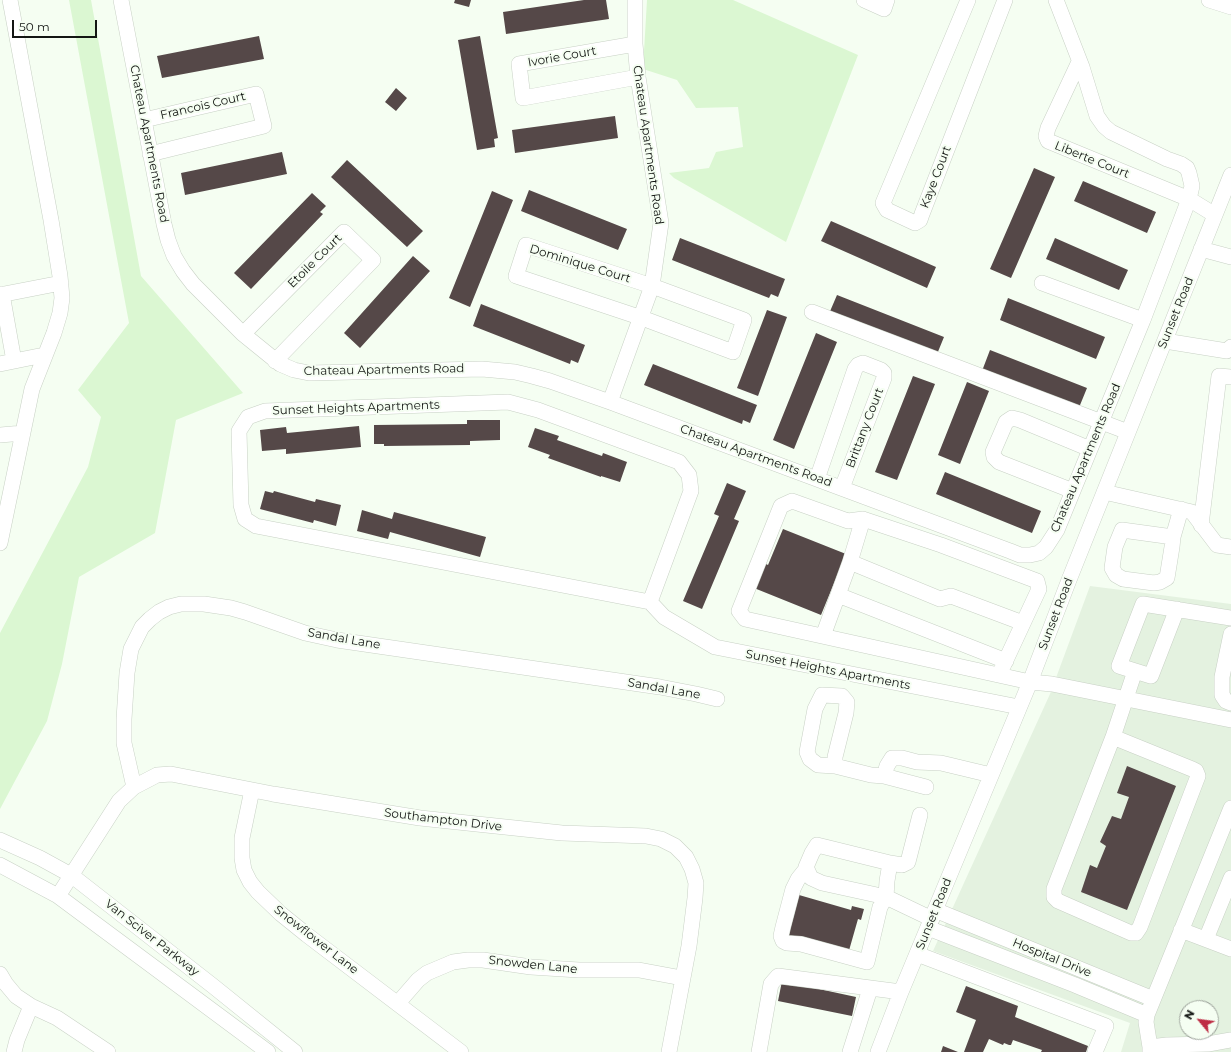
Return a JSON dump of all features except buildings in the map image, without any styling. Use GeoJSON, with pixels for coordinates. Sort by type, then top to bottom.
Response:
{"type":"FeatureCollection","features":[{"type":"Feature","properties":{"kind":"street"},"geometry":{"type":"LineString","coordinates":[[0,543],[4,510],[32,389],[54,333],[60,313],[62,298],[45,189],[10,0]]}},
{"type":"Feature","properties":{"kind":"street","name":"Chateau Apartments Road"},"geometry":{"type":"LineString","coordinates":[[122,0],[164,224],[174,256],[182,271],[193,284],[243,334],[276,361],[294,370],[309,373],[482,369],[515,372],[550,381],[1020,555],[1030,556],[1039,553],[1046,547],[1073,491],[1143,320],[1189,199],[1192,186],[1192,180],[1187,168],[1111,132],[1104,126],[1097,116],[1082,67],[1078,62],[1056,0]]}},
{"type":"Feature","properties":{"kind":"street","name":"Chateau Apartments Road"},"geometry":{"type":"LineString","coordinates":[[610,402],[642,318],[652,286],[661,223],[638,77],[635,44],[635,0]]}},
{"type":"Feature","properties":{"kind":"street"},"geometry":{"type":"LineString","coordinates":[[864,0],[884,9],[887,0]]}},
{"type":"Feature","properties":{"kind":"street","name":"Kaye Court"},"geometry":{"type":"LineString","coordinates":[[968,0],[883,203],[886,210],[915,223],[920,220],[1005,0]]}},
{"type":"Feature","properties":{"kind":"street"},"geometry":{"type":"LineString","coordinates":[[1209,0],[1231,8]]}},
{"type":"Feature","properties":{"kind":"street","name":"Ivorie Court"},"geometry":{"type":"LineString","coordinates":[[635,44],[519,64],[524,98],[638,77]]}},
{"type":"Feature","properties":{"kind":"street","name":"Liberte Court"},"geometry":{"type":"LineString","coordinates":[[1078,62],[1048,128],[1046,136],[1048,141],[1189,199],[1215,215]]}},
{"type":"Feature","properties":{"kind":"street","name":"Francois Court"},"geometry":{"type":"LineString","coordinates":[[144,120],[256,94],[264,126],[150,154]]}},
{"type":"Feature","properties":{"kind":"street","name":"Sunset Road"},"geometry":{"type":"LineString","coordinates":[[878,1052],[901,992],[1030,682],[1104,492],[1231,175]]}},
{"type":"Feature","properties":{"kind":"street","name":"Etoile Court"},"geometry":{"type":"LineString","coordinates":[[243,334],[344,232],[372,260],[276,361]]}},
{"type":"Feature","properties":{"kind":"street","name":"Dominique Court"},"geometry":{"type":"LineString","coordinates":[[642,318],[516,276],[526,245],[652,286]]}},
{"type":"Feature","properties":{"kind":"street"},"geometry":{"type":"LineString","coordinates":[[1201,249],[1231,257]]}},
{"type":"Feature","properties":{"kind":"street"},"geometry":{"type":"LineString","coordinates":[[1042,282],[1143,320]]}},
{"type":"Feature","properties":{"kind":"street"},"geometry":{"type":"LineString","coordinates":[[44,356],[7,362],[1,295],[60,283]]}},
{"type":"Feature","properties":{"kind":"street"},"geometry":{"type":"LineString","coordinates":[[642,318],[733,352],[744,320],[652,286]]}},
{"type":"Feature","properties":{"kind":"street"},"geometry":{"type":"LineString","coordinates":[[812,312],[1128,432]]}},
{"type":"Feature","properties":{"kind":"street"},"geometry":{"type":"LineString","coordinates":[[1164,341],[1226,351],[1231,347]]}},
{"type":"Feature","properties":{"kind":"street","name":"Brittany Court"},"geometry":{"type":"LineString","coordinates":[[817,479],[855,369],[858,365],[863,363],[881,370],[884,373],[884,378],[842,488]]}},
{"type":"Feature","properties":{"kind":"street"},"geometry":{"type":"LineString","coordinates":[[1201,525],[1219,376],[1231,377]]}},
{"type":"Feature","properties":{"kind":"street","name":"Sunset Heights Apartments"},"geometry":{"type":"LineString","coordinates":[[650,602],[691,491],[689,475],[679,462],[538,410],[508,402],[265,411],[248,417],[239,431],[241,505],[245,519],[256,526],[650,602],[664,617],[715,647],[1019,707]]}},
{"type":"Feature","properties":{"kind":"street"},"geometry":{"type":"LineString","coordinates":[[1073,491],[999,462],[994,457],[994,452],[1006,422],[1012,418],[1020,420],[1090,449]]}},
{"type":"Feature","properties":{"kind":"street"},"geometry":{"type":"LineString","coordinates":[[0,435],[23,433]]}},
{"type":"Feature","properties":{"kind":"street"},"geometry":{"type":"LineString","coordinates":[[1104,492],[1192,512],[1217,545],[1231,548]]}},
{"type":"Feature","properties":{"kind":"street"},"geometry":{"type":"LineString","coordinates":[[999,675],[1039,589],[1036,581],[941,544],[863,519],[848,521],[792,501],[782,506],[739,611],[745,619],[1030,682],[1052,684],[1231,720]]}},
{"type":"Feature","properties":{"kind":"street"},"geometry":{"type":"LineString","coordinates":[[1173,537],[1122,530],[1115,547],[1112,568],[1116,575],[1123,579],[1154,583],[1160,582],[1167,578],[1173,537],[1181,510]]}},
{"type":"Feature","properties":{"kind":"street"},"geometry":{"type":"LineString","coordinates":[[823,636],[850,562],[863,519]]}},
{"type":"Feature","properties":{"kind":"street"},"geometry":{"type":"LineString","coordinates":[[850,562],[940,598],[951,596],[1023,623]]}},
{"type":"Feature","properties":{"kind":"street"},"geometry":{"type":"LineString","coordinates":[[838,595],[1006,661]]}},
{"type":"Feature","properties":{"kind":"street","name":"Sandal Lane"},"geometry":{"type":"LineString","coordinates":[[134,787],[124,743],[127,673],[131,649],[142,627],[150,619],[169,607],[181,604],[204,604],[231,608],[305,633],[337,640],[672,689],[717,699]]}},
{"type":"Feature","properties":{"kind":"street"},"geometry":{"type":"LineString","coordinates":[[1177,609],[1151,676],[1119,666],[1143,604],[1177,609],[1231,618]]}},
{"type":"Feature","properties":{"kind":"street"},"geometry":{"type":"LineString","coordinates":[[1231,634],[1222,677],[1222,696],[1226,701],[1231,703]]}},
{"type":"Feature","properties":{"kind":"street"},"geometry":{"type":"LineString","coordinates":[[1113,737],[1192,769],[1196,771],[1198,776],[1140,927],[1136,933],[1131,933],[1058,901],[1054,897],[1054,889],[1113,737],[1135,671]]}},
{"type":"Feature","properties":{"kind":"street"},"geometry":{"type":"LineString","coordinates":[[884,776],[887,766],[892,758],[902,758],[917,762],[941,763],[991,775]]}},
{"type":"Feature","properties":{"kind":"street"},"geometry":{"type":"LineString","coordinates":[[835,766],[872,775],[884,776],[926,787]]}},
{"type":"Feature","properties":{"kind":"street","name":"Southampton Drive"},"geometry":{"type":"LineString","coordinates":[[58,896],[120,800],[134,787],[157,775],[170,774],[337,805],[432,820],[562,833],[646,836],[661,839],[674,846],[686,856],[692,869],[696,884],[696,898],[689,946],[669,1052]]}},
{"type":"Feature","properties":{"kind":"street","name":"Snowflower Lane"},"geometry":{"type":"LineString","coordinates":[[252,790],[241,847],[244,870],[250,882],[269,904],[294,925],[461,1052]]}},
{"type":"Feature","properties":{"kind":"street"},"geometry":{"type":"LineString","coordinates":[[1231,808],[1153,999],[1146,1022],[1150,1049],[1167,1045],[1208,1044],[1231,1040]]}},
{"type":"Feature","properties":{"kind":"street"},"geometry":{"type":"LineString","coordinates":[[890,863],[886,897],[880,907],[867,962],[801,944],[791,944],[783,941],[781,936],[793,889],[817,845],[902,865],[908,862],[920,814]]}},
{"type":"Feature","properties":{"kind":"street"},"geometry":{"type":"LineString","coordinates":[[0,866],[5,842]]}},
{"type":"Feature","properties":{"kind":"street","name":"Van Sciver Parkway"},"geometry":{"type":"LineString","coordinates":[[5,842],[71,875],[295,1052]]}},
{"type":"Feature","properties":{"kind":"street","name":"Van Sciver Parkway"},"geometry":{"type":"LineString","coordinates":[[0,866],[58,896],[268,1052]]}},
{"type":"Feature","properties":{"kind":"street"},"geometry":{"type":"LineString","coordinates":[[802,874],[822,884],[886,897],[932,919]]}},
{"type":"Feature","properties":{"kind":"street"},"geometry":{"type":"LineString","coordinates":[[1206,939],[1231,878]]}},
{"type":"Feature","properties":{"kind":"street","name":"Hospital Drive"},"geometry":{"type":"LineString","coordinates":[[932,919],[1153,999]]}},
{"type":"Feature","properties":{"kind":"street","name":"Hospital Drive"},"geometry":{"type":"LineString","coordinates":[[932,919],[1075,985],[1147,1015]]}},
{"type":"Feature","properties":{"kind":"street"},"geometry":{"type":"LineString","coordinates":[[1181,930],[1231,949]]}},
{"type":"Feature","properties":{"kind":"street"},"geometry":{"type":"LineString","coordinates":[[917,954],[1106,1026],[1095,1052]]}},
{"type":"Feature","properties":{"kind":"street","name":"Snowden Lane"},"geometry":{"type":"LineString","coordinates":[[398,1003],[418,980],[427,973],[453,962],[468,960],[483,960],[532,967],[580,970],[639,970],[682,978]]}},
{"type":"Feature","properties":{"kind":"street"},"geometry":{"type":"LineString","coordinates":[[0,974],[16,996],[30,1006],[57,1018],[108,1052]]}},
{"type":"Feature","properties":{"kind":"street"},"geometry":{"type":"LineString","coordinates":[[759,1052],[771,984],[778,976],[901,992]]}},
{"type":"Feature","properties":{"kind":"street"},"geometry":{"type":"LineString","coordinates":[[850,1052],[870,989]]}},
{"type":"Feature","properties":{"kind":"street"},"geometry":{"type":"LineString","coordinates":[[14,1052],[30,1006]]}},
{"type":"Feature","properties":{"kind":"shaded area"},"geometry":{"type":"Polygon","coordinates":[[[1090,586],[1231,604],[1231,1052],[1121,1052],[1130,1023],[933,951],[1050,694],[1090,586]]]}},
{"type":"Feature","properties":{"kind":"green space"},"geometry":{"type":"Polygon","coordinates":[[[69,0],[91,0],[141,276],[243,393],[176,420],[155,533],[79,577],[62,664],[47,721],[0,809],[0,633],[88,467],[101,417],[78,390],[129,323],[69,0]]]}},
{"type":"Feature","properties":{"kind":"green space"},"geometry":{"type":"Polygon","coordinates":[[[647,0],[733,0],[858,55],[786,242],[674,178],[669,173],[709,168],[716,152],[743,147],[738,107],[696,108],[677,80],[643,69],[647,0]]]}}]}
